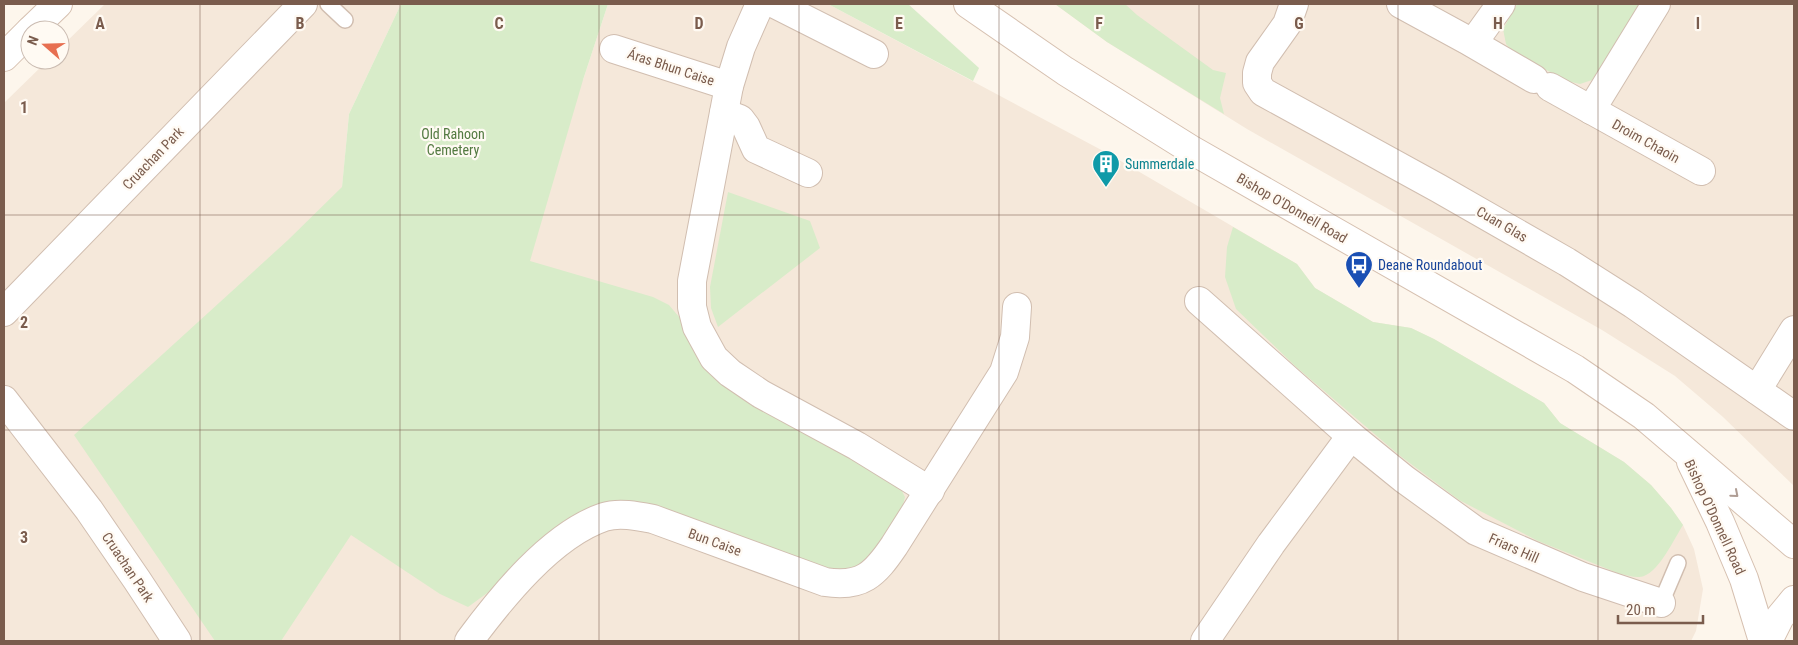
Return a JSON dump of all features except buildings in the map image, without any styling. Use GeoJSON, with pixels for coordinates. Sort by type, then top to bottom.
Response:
{"type":"FeatureCollection","features":[{"type":"Feature","properties":{"kind":"street"},"geometry":{"type":"LineString","coordinates":[[42,20],[58,4]]}},
{"type":"Feature","properties":{"kind":"street","name":"Cruachan Park"},"geometry":{"type":"LineString","coordinates":[[4,312],[303,4]]}},
{"type":"Feature","properties":{"kind":"street","name":"Áras Bhun Caise"},"geometry":{"type":"LineString","coordinates":[[722,120],[728,86],[740,47],[760,4]]}},
{"type":"Feature","properties":{"kind":"street"},"geometry":{"type":"LineString","coordinates":[[775,4],[874,54]]}},
{"type":"Feature","properties":{"kind":"street","name":"Bishop O'Donnell Road"},"geometry":{"type":"LineString","coordinates":[[968,4],[1103,96],[1221,168],[1575,369],[1644,416],[1794,544]]}},
{"type":"Feature","properties":{"kind":"street","name":"Bishop O'Donnell Road"},"geometry":{"type":"LineString","coordinates":[[993,4],[1027,43]]}},
{"type":"Feature","properties":{"kind":"street","name":"Cuan Glas"},"geometry":{"type":"LineString","coordinates":[[1294,4],[1287,24],[1260,62],[1257,83],[1264,92],[1567,262],[1641,310],[1794,416]]}},
{"type":"Feature","properties":{"kind":"street","name":"Droim Chaoin"},"geometry":{"type":"LineString","coordinates":[[1401,4],[1701,171]]}},
{"type":"Feature","properties":{"kind":"street"},"geometry":{"type":"LineString","coordinates":[[1473,43],[1501,4]]}},
{"type":"Feature","properties":{"kind":"street"},"geometry":{"type":"LineString","coordinates":[[1591,110],[1656,4]]}},
{"type":"Feature","properties":{"kind":"street"},"geometry":{"type":"LineString","coordinates":[[4,57],[20,42]]}},
{"type":"Feature","properties":{"kind":"street","name":"Áras Bhun Caise"},"geometry":{"type":"LineString","coordinates":[[614,49],[728,86]]}},
{"type":"Feature","properties":{"kind":"street"},"geometry":{"type":"LineString","coordinates":[[808,173],[756,149],[746,127],[740,119],[722,120],[692,281],[692,307],[697,327],[714,358],[730,372],[756,390],[857,446],[930,491]]}},
{"type":"Feature","properties":{"kind":"street","name":"Friars Hill"},"geometry":{"type":"LineString","coordinates":[[1199,301],[1351,436],[1476,531],[1583,577],[1661,603]]}},
{"type":"Feature","properties":{"kind":"street","name":"Bun Caise"},"geometry":{"type":"LineString","coordinates":[[469,641],[513,585],[569,536],[586,525],[613,515],[640,516],[653,519],[826,582],[848,585],[868,576],[876,570],[892,549],[1004,372],[1015,337],[1017,307]]}},
{"type":"Feature","properties":{"kind":"street"},"geometry":{"type":"LineString","coordinates":[[1757,390],[1794,330]]}},
{"type":"Feature","properties":{"kind":"street","name":"Cruachan Park"},"geometry":{"type":"LineString","coordinates":[[4,400],[89,510],[177,641]]}},
{"type":"Feature","properties":{"kind":"street"},"geometry":{"type":"LineString","coordinates":[[1204,641],[1271,544],[1351,436]]}},
{"type":"Feature","properties":{"kind":"street","name":"Bishop O'Donnell Road"},"geometry":{"type":"LineString","coordinates":[[1685,450],[1720,522],[1744,579],[1763,641]]}},
{"type":"Feature","properties":{"kind":"street"},"geometry":{"type":"LineString","coordinates":[[1768,641],[1780,617],[1794,600]]}},
{"type":"Feature","properties":{"kind":"lane"},"geometry":{"type":"LineString","coordinates":[[328,4],[345,20]]}},
{"type":"Feature","properties":{"kind":"lane","name":"Friars Hill"},"geometry":{"type":"LineString","coordinates":[[1661,603],[1678,563]]}},
{"type":"Feature","properties":{"kind":"shaded area"},"geometry":{"type":"Polygon","coordinates":[[[105,4],[401,4],[349,114],[338,230],[583,80],[608,4],[828,4],[1107,153],[1297,264],[1315,288],[1373,322],[1411,328],[1434,339],[1544,403],[1560,423],[1624,462],[1651,485],[1683,525],[1694,549],[1703,589],[1696,631],[1691,641],[4,641],[4,103],[38,70],[70,70],[70,38],[105,4]]]}},
{"type":"Feature","properties":{"kind":"shaded area"},"geometry":{"type":"Polygon","coordinates":[[[1055,4],[1794,4],[1794,486],[1723,417],[1675,376],[1602,330],[1247,129],[1107,42],[1055,4]]]}},
{"type":"Feature","properties":{"kind":"green space","name":"Old Rahoon Cemetery"},"geometry":{"type":"Polygon","coordinates":[[[401,4],[608,4],[583,80],[530,261],[653,297],[669,305],[685,324],[726,387],[900,487],[905,497],[901,513],[869,559],[852,568],[832,570],[635,501],[602,503],[583,512],[524,556],[490,591],[468,607],[440,594],[351,535],[281,641],[215,641],[74,435],[288,240],[342,187],[349,114],[401,4]]]}},
{"type":"Feature","properties":{"kind":"green space"},"geometry":{"type":"Polygon","coordinates":[[[828,4],[908,4],[979,68],[973,81],[828,4]]]}},
{"type":"Feature","properties":{"kind":"green space"},"geometry":{"type":"Polygon","coordinates":[[[1055,4],[1125,4],[1137,15],[1213,70],[1226,73],[1220,98],[1224,114],[1107,42],[1055,4]]]}},
{"type":"Feature","properties":{"kind":"green space"},"geometry":{"type":"Polygon","coordinates":[[[1517,4],[1641,4],[1592,80],[1580,84],[1567,81],[1514,53],[1506,44],[1503,29],[1517,4]]]}},
{"type":"Feature","properties":{"kind":"green space"},"geometry":{"type":"Polygon","coordinates":[[[728,192],[810,221],[820,248],[718,327],[711,308],[710,287],[728,192]]]}},
{"type":"Feature","properties":{"kind":"green space"},"geometry":{"type":"Polygon","coordinates":[[[1233,227],[1297,264],[1315,288],[1373,322],[1411,328],[1434,339],[1544,403],[1560,423],[1624,462],[1651,485],[1683,525],[1661,561],[1650,573],[1638,577],[1620,574],[1538,541],[1459,500],[1399,455],[1295,366],[1236,309],[1225,277],[1227,247],[1233,227]]]}},
{"type":"Feature","properties":{"kind":"place","name":"Summerdale"},"geometry":{"type":"Point","coordinates":[1106,188]}},
{"type":"Feature","properties":{"kind":"place","name":"Deane Roundabout"},"geometry":{"type":"Point","coordinates":[1359,289]}}]}
